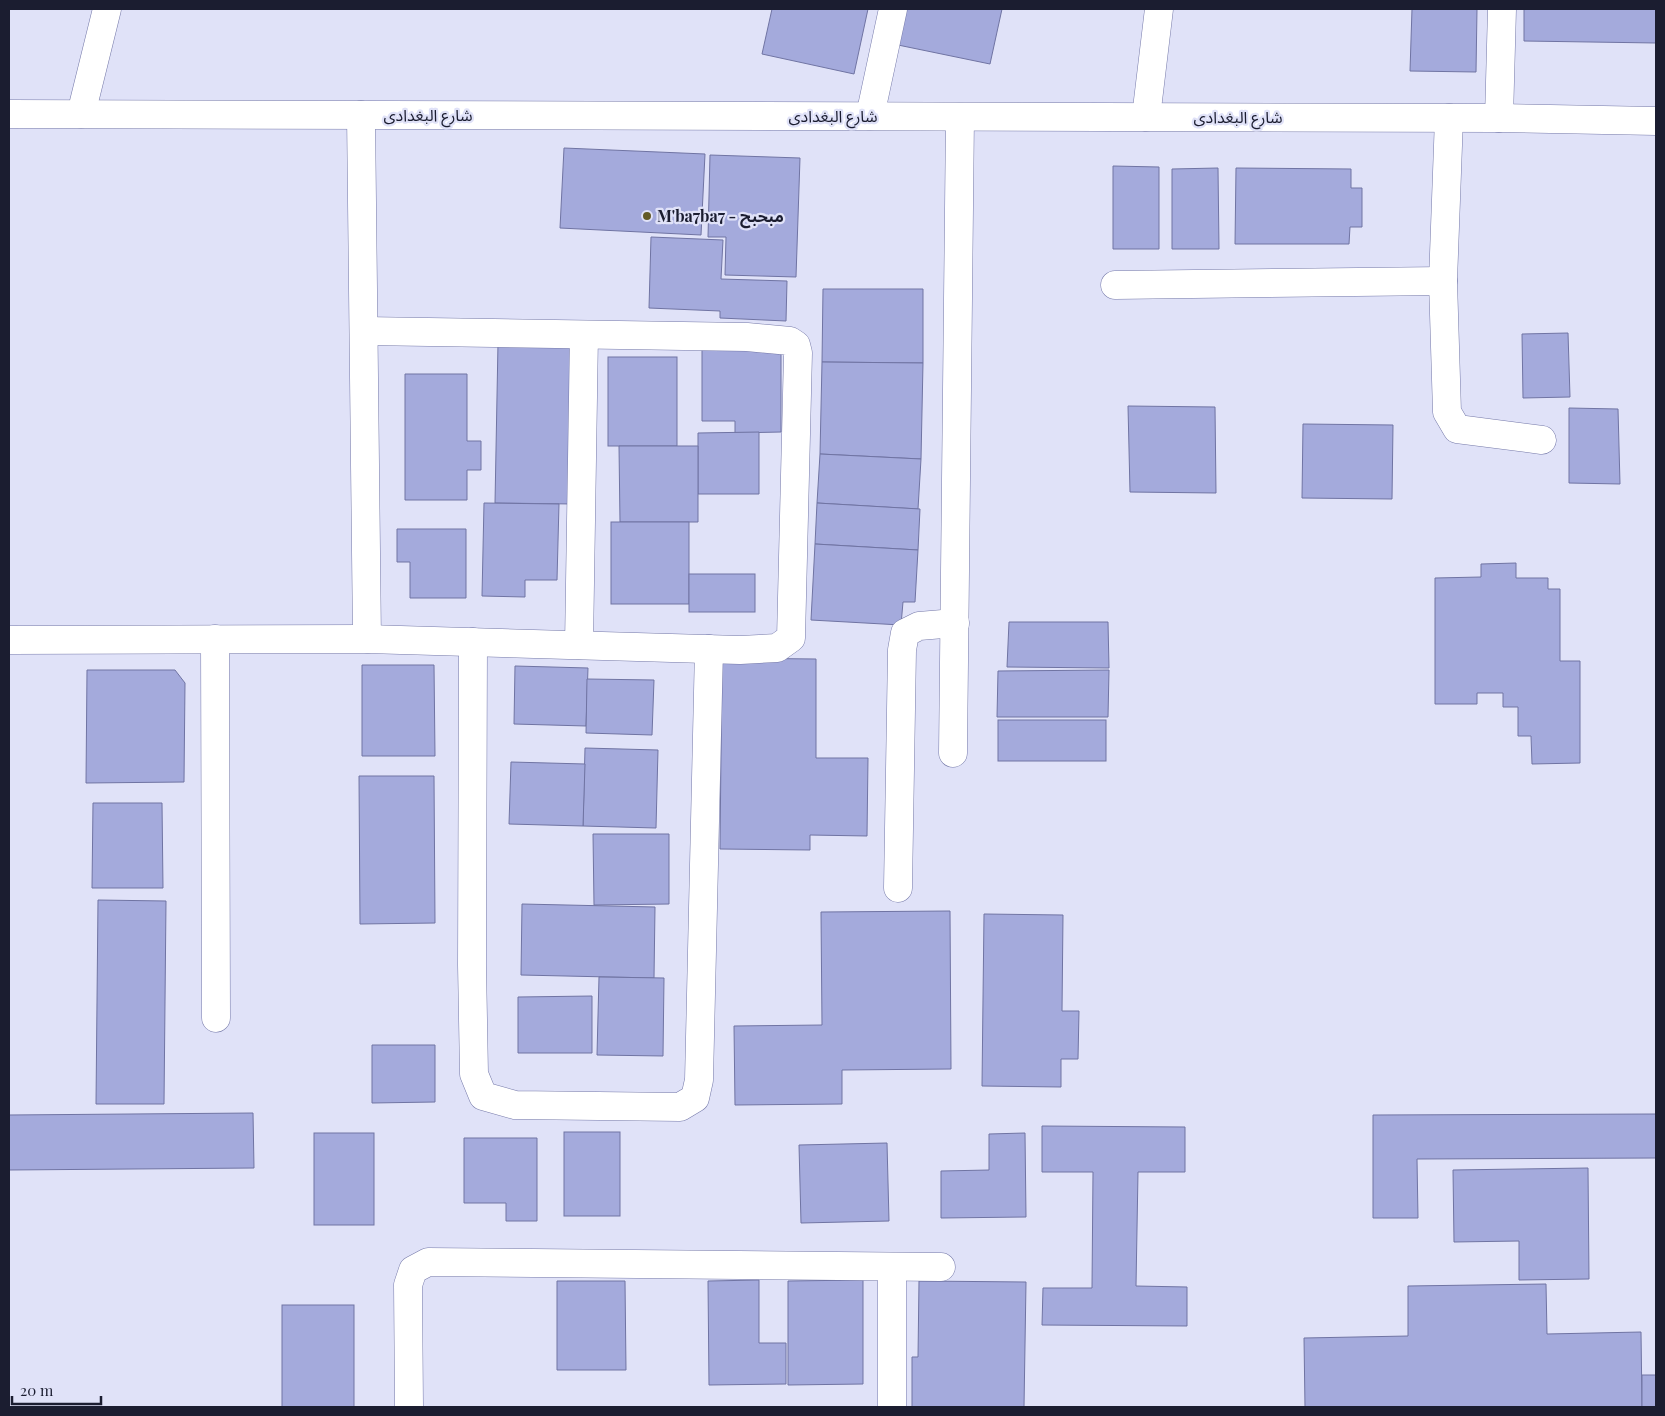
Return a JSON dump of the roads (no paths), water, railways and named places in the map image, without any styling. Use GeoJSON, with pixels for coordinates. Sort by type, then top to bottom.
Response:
{"type":"FeatureCollection","features":[{"type":"Feature","properties":{"kind":"street"},"geometry":{"type":"LineString","coordinates":[[81,114],[107,9]]}},
{"type":"Feature","properties":{"kind":"street"},"geometry":{"type":"LineString","coordinates":[[870,116],[892,9]]}},
{"type":"Feature","properties":{"kind":"street"},"geometry":{"type":"LineString","coordinates":[[1146,117],[1159,9]]}},
{"type":"Feature","properties":{"kind":"street"},"geometry":{"type":"LineString","coordinates":[[1499,118],[1502,9]]}},
{"type":"Feature","properties":{"kind":"street","name":"شارع البغدادى"},"geometry":{"type":"LineString","coordinates":[[9,114],[1499,118],[1656,121]]}},
{"type":"Feature","properties":{"kind":"street"},"geometry":{"type":"LineString","coordinates":[[361,115],[367,639]]}},
{"type":"Feature","properties":{"kind":"street"},"geometry":{"type":"LineString","coordinates":[[954,752],[960,117]]}},
{"type":"Feature","properties":{"kind":"street"},"geometry":{"type":"LineString","coordinates":[[1449,118],[1443,281],[1447,412],[1457,430],[1542,440]]}},
{"type":"Feature","properties":{"kind":"street"},"geometry":{"type":"LineString","coordinates":[[1115,284],[1443,281]]}},
{"type":"Feature","properties":{"kind":"street"},"geometry":{"type":"LineString","coordinates":[[9,640],[367,639],[709,649],[777,648],[791,638],[798,353],[796,345],[790,341],[747,338],[364,331]]}},
{"type":"Feature","properties":{"kind":"street"},"geometry":{"type":"LineString","coordinates":[[579,645],[584,335]]}},
{"type":"Feature","properties":{"kind":"street"},"geometry":{"type":"LineString","coordinates":[[898,888],[902,650],[905,633],[919,626],[955,623]]}},
{"type":"Feature","properties":{"kind":"street"},"geometry":{"type":"LineString","coordinates":[[214,639],[216,1018]]}},
{"type":"Feature","properties":{"kind":"street"},"geometry":{"type":"LineString","coordinates":[[473,642],[474,1074],[483,1096],[515,1105],[680,1107],[695,1098],[700,1080],[709,649]]}},
{"type":"Feature","properties":{"kind":"street"},"geometry":{"type":"LineString","coordinates":[[409,1407],[408,1285],[413,1270],[428,1262],[941,1267]]}},
{"type":"Feature","properties":{"kind":"street"},"geometry":{"type":"LineString","coordinates":[[892,1267],[892,1407]]}},
{"type":"Feature","properties":{"kind":"place","name":"M'ba7ba7 - مبحبح"},"geometry":{"type":"Point","coordinates":[647,216]}}]}
